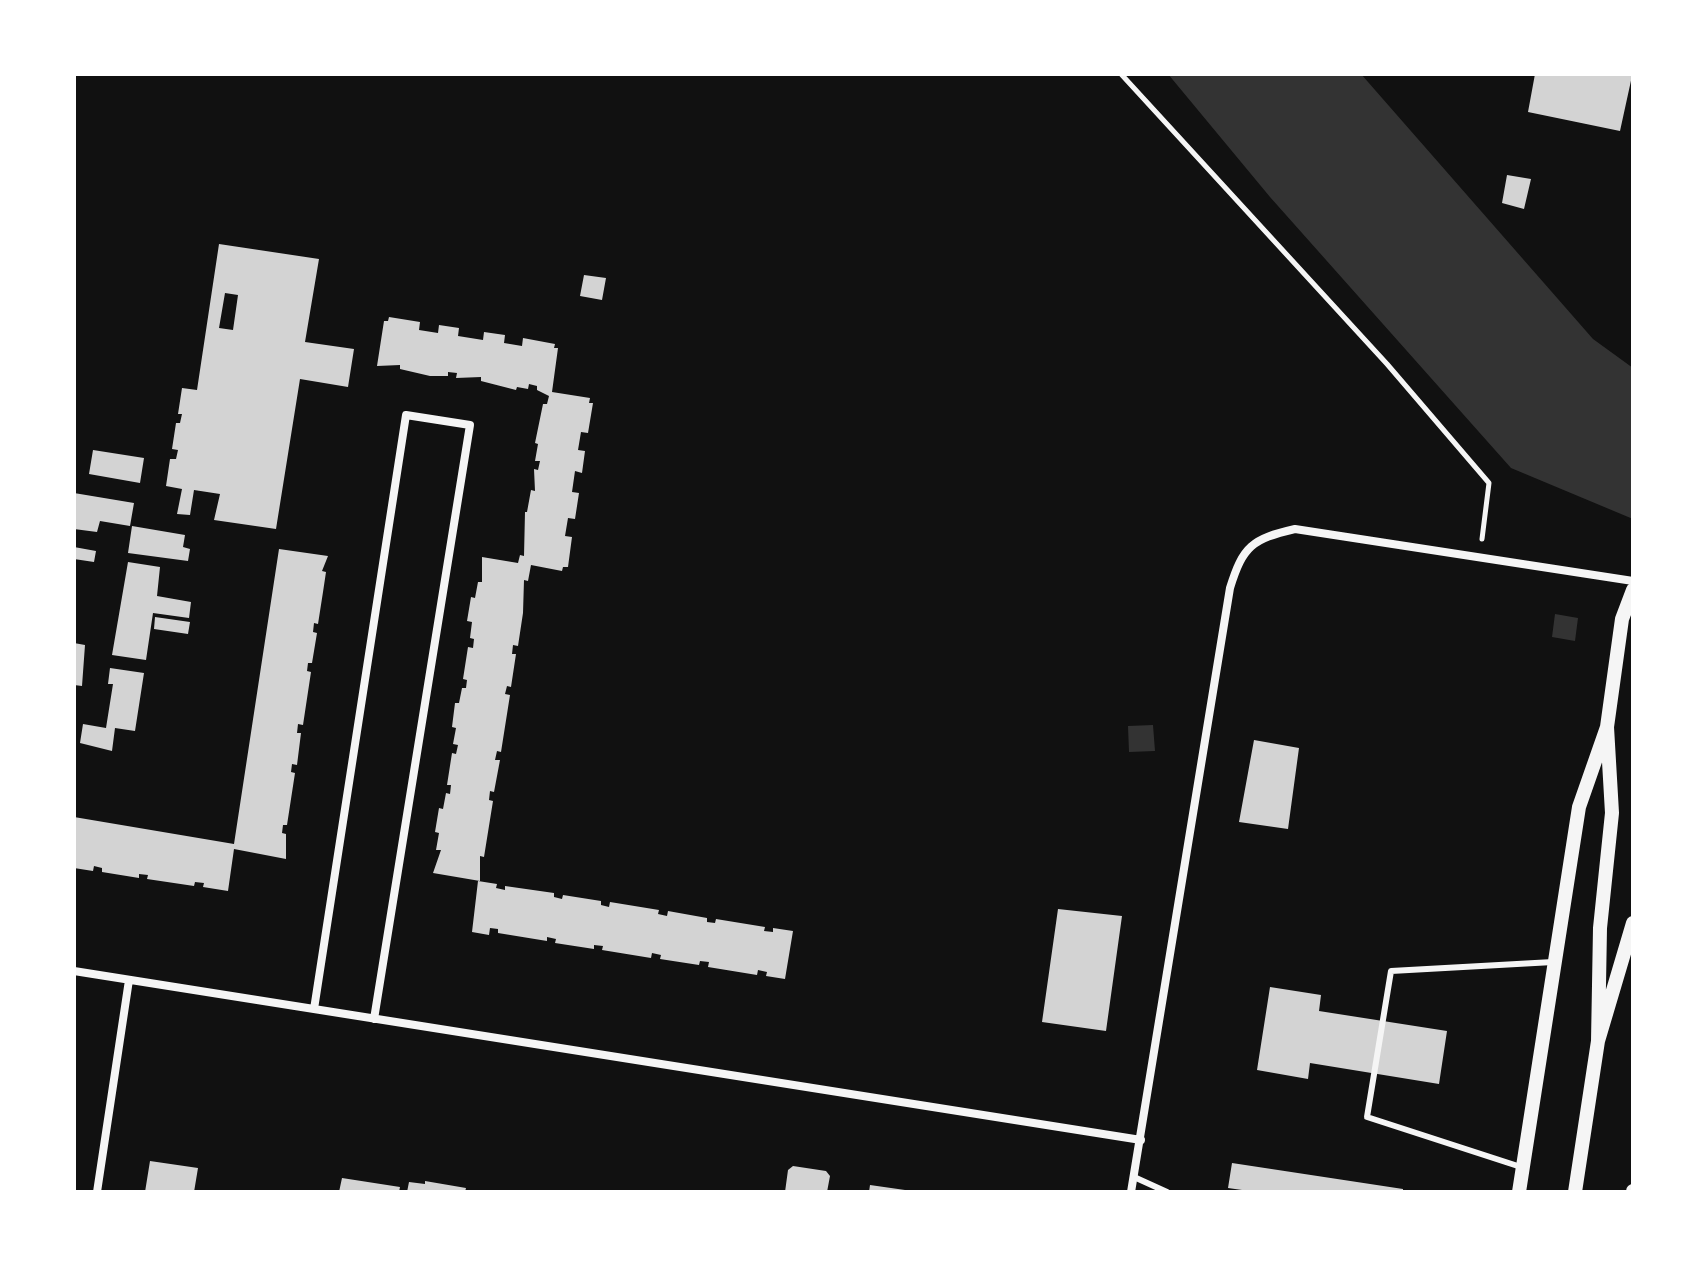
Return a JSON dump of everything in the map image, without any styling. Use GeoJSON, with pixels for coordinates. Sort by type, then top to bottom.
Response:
{"type":"FeatureCollection","features":[{"type":"Feature","properties":{"kind":"street"},"geometry":{"type":"LineString","coordinates":[[314,1009],[406,415],[470,425],[374,1019]]}},
{"type":"Feature","properties":{"kind":"street"},"geometry":{"type":"LineString","coordinates":[[1131,1192],[1230,588],[1241,554],[1265,536],[1295,529],[1633,581]]}},
{"type":"Feature","properties":{"kind":"street"},"geometry":{"type":"LineString","coordinates":[[1575,1192],[1598,1041],[1600,928],[1612,813],[1607,727],[1622,619],[1633,590]]}},
{"type":"Feature","properties":{"kind":"street"},"geometry":{"type":"LineString","coordinates":[[1519,1192],[1579,807],[1607,727]]}},
{"type":"Feature","properties":{"kind":"street"},"geometry":{"type":"LineString","coordinates":[[1598,1041],[1633,923]]}},
{"type":"Feature","properties":{"kind":"street"},"geometry":{"type":"LineString","coordinates":[[74,971],[1141,1140]]}},
{"type":"Feature","properties":{"kind":"street"},"geometry":{"type":"LineString","coordinates":[[97,1192],[129,980]]}},
{"type":"Feature","properties":{"kind":"lane"},"geometry":{"type":"LineString","coordinates":[[1522,1167],[1367,1117],[1391,971],[1553,962]]}},
{"type":"Feature","properties":{"kind":"lane"},"geometry":{"type":"LineString","coordinates":[[1134,1177],[1167,1192]]}},
{"type":"Feature","properties":{"kind":"path"},"geometry":{"type":"LineString","coordinates":[[1121,74],[1387,364],[1489,483],[1480,557]]}},
{"type":"Feature","properties":{"kind":"shaded area"},"geometry":{"type":"Polygon","coordinates":[[[1168,74],[1361,74],[1593,339],[1633,368],[1633,519],[1511,468],[1270,197],[1168,74]]]}},
{"type":"Feature","properties":{"kind":"shaded area"},"geometry":{"type":"Polygon","coordinates":[[[1555,614],[1578,618],[1575,641],[1552,637],[1555,614]]]}},
{"type":"Feature","properties":{"kind":"shaded area"},"geometry":{"type":"Polygon","coordinates":[[[1153,725],[1155,751],[1129,752],[1128,726],[1153,725]]]}},
{"type":"Feature","properties":{"kind":"building"},"geometry":{"type":"Polygon","coordinates":[[[1535,74],[1632,76],[1620,131],[1528,112],[1535,74]]]}},
{"type":"Feature","properties":{"kind":"building"},"geometry":{"type":"Polygon","coordinates":[[[1507,175],[1531,179],[1524,209],[1502,203],[1507,175]]]}},
{"type":"Feature","properties":{"kind":"building"},"geometry":{"type":"Polygon","coordinates":[[[219,244],[319,259],[305,342],[354,349],[348,387],[300,379],[276,529],[214,520],[220,494],[194,490],[190,515],[177,514],[182,489],[166,486],[170,459],[176,459],[178,450],[172,449],[176,423],[180,423],[182,414],[178,414],[182,388],[197,390],[219,244]],[[225,293],[219,328],[233,330],[238,295],[225,293]]]}},
{"type":"Feature","properties":{"kind":"building"},"geometry":{"type":"Polygon","coordinates":[[[584,275],[606,278],[602,300],[580,296],[584,275]]]}},
{"type":"Feature","properties":{"kind":"building"},"geometry":{"type":"Polygon","coordinates":[[[389,317],[420,322],[419,330],[438,333],[439,325],[459,328],[458,336],[483,340],[484,332],[505,335],[504,343],[522,346],[523,338],[555,344],[554,348],[558,348],[552,392],[590,398],[589,403],[593,403],[588,433],[581,432],[578,450],[585,451],[582,473],[575,471],[572,492],[579,493],[575,519],[568,518],[565,536],[572,537],[568,567],[563,567],[562,571],[531,565],[528,581],[524,580],[523,613],[518,646],[513,645],[512,654],[516,654],[511,687],[507,686],[505,694],[510,695],[501,752],[497,751],[495,760],[500,760],[494,792],[490,791],[489,800],[493,801],[484,857],[480,856],[480,881],[433,873],[441,850],[436,850],[439,833],[435,832],[439,808],[443,809],[446,793],[450,794],[451,785],[447,785],[452,753],[456,754],[458,745],[453,744],[455,703],[459,703],[462,688],[466,688],[467,680],[463,679],[468,647],[473,648],[474,639],[470,638],[472,622],[467,621],[471,597],[475,598],[478,582],[482,582],[482,557],[518,563],[520,555],[524,556],[525,512],[531,490],[535,491],[534,469],[538,470],[540,461],[535,461],[538,444],[535,443],[543,404],[547,404],[549,396],[537,390],[537,386],[529,384],[528,389],[517,387],[516,390],[481,381],[481,377],[456,378],[457,373],[448,372],[448,376],[430,376],[400,369],[400,365],[377,366],[384,321],[388,321],[389,317]]]}},
{"type":"Feature","properties":{"kind":"building"},"geometry":{"type":"Polygon","coordinates":[[[93,450],[144,458],[140,483],[89,474],[93,450]]]}},
{"type":"Feature","properties":{"kind":"building"},"geometry":{"type":"Polygon","coordinates":[[[74,493],[134,503],[130,526],[100,521],[97,532],[74,529],[74,493]]]}},
{"type":"Feature","properties":{"kind":"building"},"geometry":{"type":"Polygon","coordinates":[[[132,526],[185,535],[183,547],[190,549],[188,561],[128,553],[132,526]]]}},
{"type":"Feature","properties":{"kind":"building"},"geometry":{"type":"Polygon","coordinates":[[[74,547],[96,551],[94,562],[74,559],[74,547]]]}},
{"type":"Feature","properties":{"kind":"building"},"geometry":{"type":"Polygon","coordinates":[[[279,549],[328,556],[322,571],[326,572],[318,624],[314,623],[313,632],[317,633],[312,663],[308,663],[307,671],[311,672],[303,725],[298,724],[297,733],[301,733],[297,765],[292,764],[291,772],[295,773],[287,825],[283,825],[286,859],[234,849],[228,891],[203,887],[204,883],[195,882],[194,886],[147,879],[148,875],[139,874],[139,878],[102,872],[102,868],[94,866],[93,871],[74,868],[74,817],[234,844],[279,549]]]}},
{"type":"Feature","properties":{"kind":"building"},"geometry":{"type":"Polygon","coordinates":[[[128,562],[160,567],[157,596],[191,602],[189,618],[153,613],[146,660],[112,655],[128,562]]]}},
{"type":"Feature","properties":{"kind":"building"},"geometry":{"type":"Polygon","coordinates":[[[155,617],[190,622],[188,634],[154,629],[155,617]]]}},
{"type":"Feature","properties":{"kind":"building"},"geometry":{"type":"Polygon","coordinates":[[[74,643],[85,645],[82,686],[74,685],[74,643]]]}},
{"type":"Feature","properties":{"kind":"building"},"geometry":{"type":"Polygon","coordinates":[[[110,668],[144,673],[135,731],[115,728],[112,751],[80,743],[83,724],[106,728],[113,684],[108,684],[110,668]]]}},
{"type":"Feature","properties":{"kind":"building"},"geometry":{"type":"Polygon","coordinates":[[[1254,740],[1299,748],[1288,829],[1239,822],[1254,740]]]}},
{"type":"Feature","properties":{"kind":"building"},"geometry":{"type":"Polygon","coordinates":[[[478,881],[497,884],[496,888],[505,890],[505,886],[554,893],[554,897],[562,899],[563,895],[601,901],[601,905],[609,907],[610,902],[659,910],[658,914],[667,916],[668,911],[707,918],[707,922],[715,923],[716,919],[765,927],[764,931],[773,932],[773,928],[793,931],[785,979],[766,976],[767,972],[758,970],[757,975],[708,967],[709,962],[700,961],[699,965],[660,959],[661,955],[652,953],[651,958],[602,950],[603,946],[594,945],[594,949],[555,943],[556,939],[547,937],[547,941],[498,933],[498,929],[490,928],[489,935],[472,932],[478,881]]]}},
{"type":"Feature","properties":{"kind":"building"},"geometry":{"type":"Polygon","coordinates":[[[1058,909],[1122,916],[1106,1031],[1042,1022],[1058,909]]]}},
{"type":"Feature","properties":{"kind":"building"},"geometry":{"type":"Polygon","coordinates":[[[1270,987],[1321,995],[1319,1011],[1447,1031],[1439,1084],[1310,1063],[1308,1079],[1257,1070],[1270,987]]]}},
{"type":"Feature","properties":{"kind":"building"},"geometry":{"type":"Polygon","coordinates":[[[150,1161],[198,1168],[194,1192],[145,1192],[150,1161]]]}},
{"type":"Feature","properties":{"kind":"building"},"geometry":{"type":"Polygon","coordinates":[[[1232,1163],[1403,1189],[1403,1192],[1256,1192],[1228,1188],[1232,1163]]]}},
{"type":"Feature","properties":{"kind":"building"},"geometry":{"type":"Polygon","coordinates":[[[793,1166],[826,1171],[830,1176],[827,1192],[785,1192],[788,1170],[793,1166]]]}},
{"type":"Feature","properties":{"kind":"building"},"geometry":{"type":"Polygon","coordinates":[[[342,1178],[400,1187],[399,1192],[339,1192],[342,1178]]]}},
{"type":"Feature","properties":{"kind":"building"},"geometry":{"type":"Polygon","coordinates":[[[425,1181],[466,1188],[465,1192],[407,1192],[409,1182],[425,1184],[425,1181]]]}},
{"type":"Feature","properties":{"kind":"building"},"geometry":{"type":"Polygon","coordinates":[[[870,1185],[905,1190],[905,1192],[869,1192],[870,1185]]]}}]}
